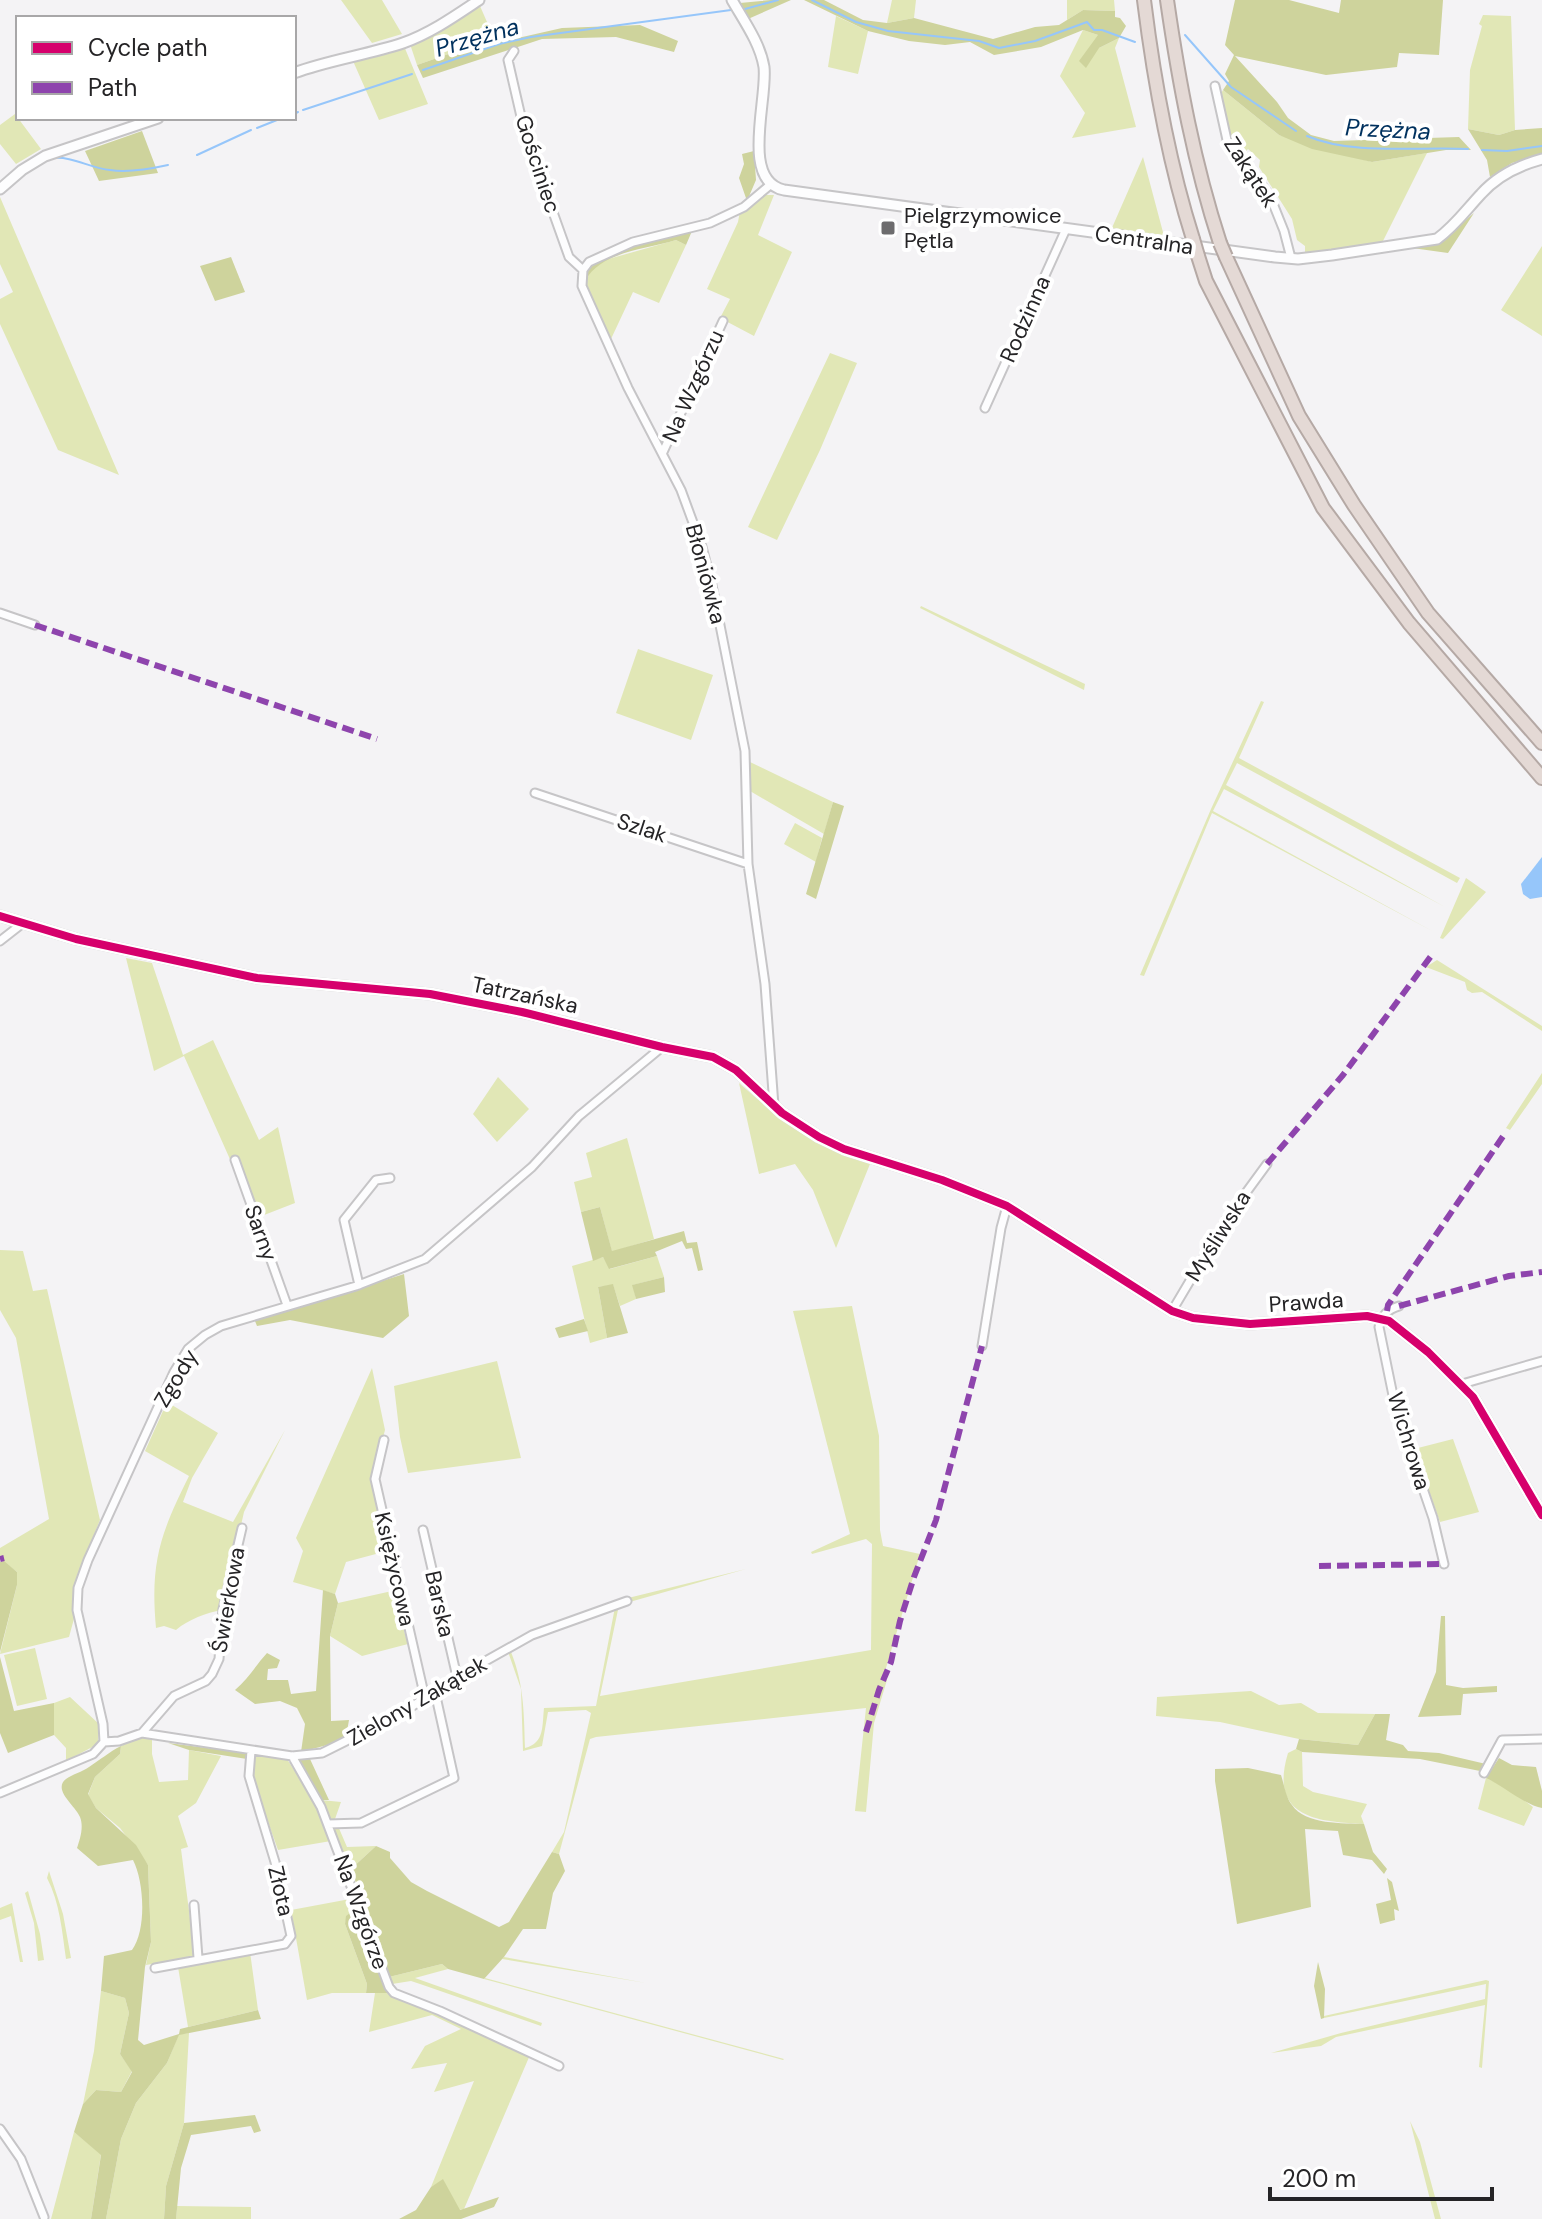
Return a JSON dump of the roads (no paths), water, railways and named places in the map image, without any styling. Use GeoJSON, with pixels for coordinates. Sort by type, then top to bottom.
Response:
{"type":"FeatureCollection","features":[{"type":"Feature","properties":{"kind":"highway"},"geometry":{"type":"LineString","coordinates":[[1144,0],[1155,89],[1176,187],[1206,281],[1323,508],[1409,623],[1542,778]]}},
{"type":"Feature","properties":{"kind":"highway"},"geometry":{"type":"LineString","coordinates":[[1167,0],[1181,94],[1204,195],[1226,257],[1299,416],[1354,505],[1428,613],[1542,743]]}},
{"type":"Feature","properties":{"kind":"street"},"geometry":{"type":"LineString","coordinates":[[296,72],[405,42],[439,26],[479,0]]}},
{"type":"Feature","properties":{"kind":"street"},"geometry":{"type":"LineString","coordinates":[[583,270],[589,262],[633,242],[710,223],[744,207],[770,185],[761,173],[759,151],[765,71],[762,57],[732,0]]}},
{"type":"Feature","properties":{"kind":"street","name":"Gościniec"},"geometry":{"type":"LineString","coordinates":[[514,51],[508,60],[525,134],[569,257],[583,270]]}},
{"type":"Feature","properties":{"kind":"street","name":"Zakątek"},"geometry":{"type":"LineString","coordinates":[[1215,86],[1227,140],[1270,196],[1291,258]]}},
{"type":"Feature","properties":{"kind":"street"},"geometry":{"type":"LineString","coordinates":[[0,189],[45,156],[152,120]]}},
{"type":"Feature","properties":{"kind":"street","name":"Centralna"},"geometry":{"type":"LineString","coordinates":[[770,185],[784,190],[1291,258],[1437,239],[1451,229],[1497,180],[1542,159]]}},
{"type":"Feature","properties":{"kind":"street","name":"Rodzinna"},"geometry":{"type":"LineString","coordinates":[[985,408],[1066,229]]}},
{"type":"Feature","properties":{"kind":"street","name":"Błoniówka"},"geometry":{"type":"LineString","coordinates":[[583,270],[585,292],[628,388],[681,490],[702,547],[745,751],[748,864],[765,984],[774,1107]]}},
{"type":"Feature","properties":{"kind":"street","name":"Na Wzgórzu"},"geometry":{"type":"LineString","coordinates":[[663,452],[723,321]]}},
{"type":"Feature","properties":{"kind":"street"},"geometry":{"type":"LineString","coordinates":[[0,613],[35,625]]}},
{"type":"Feature","properties":{"kind":"street","name":"Szlak"},"geometry":{"type":"LineString","coordinates":[[535,793],[748,864]]}},
{"type":"Feature","properties":{"kind":"street","name":"Tatrzańska"},"geometry":{"type":"LineString","coordinates":[[0,916],[126,951],[257,978],[430,994],[522,1012],[662,1047],[701,1053],[725,1063],[774,1107],[819,1137],[844,1149],[942,1180],[1007,1206]]}},
{"type":"Feature","properties":{"kind":"street"},"geometry":{"type":"LineString","coordinates":[[0,941],[23,923]]}},
{"type":"Feature","properties":{"kind":"street","name":"Zgody"},"geometry":{"type":"LineString","coordinates":[[104,1742],[103,1724],[77,1610],[78,1588],[160,1402],[188,1349],[221,1326],[359,1285],[425,1259],[532,1167],[579,1116],[662,1047]]}},
{"type":"Feature","properties":{"kind":"street","name":"Sarny"},"geometry":{"type":"LineString","coordinates":[[235,1160],[287,1305]]}},
{"type":"Feature","properties":{"kind":"street","name":"Myśliwska"},"geometry":{"type":"LineString","coordinates":[[1172,1311],[1226,1220],[1267,1164]]}},
{"type":"Feature","properties":{"kind":"street"},"geometry":{"type":"LineString","coordinates":[[359,1285],[344,1220],[376,1180],[390,1178]]}},
{"type":"Feature","properties":{"kind":"street"},"geometry":{"type":"LineString","coordinates":[[982,1346],[1007,1206]]}},
{"type":"Feature","properties":{"kind":"street","name":"Prawda"},"geometry":{"type":"LineString","coordinates":[[1007,1206],[1172,1311],[1193,1318],[1250,1324],[1367,1316],[1381,1318]]}},
{"type":"Feature","properties":{"kind":"street"},"geometry":{"type":"LineString","coordinates":[[1399,1306],[1381,1318],[1402,1330],[1462,1384],[1484,1414],[1542,1515]]}},
{"type":"Feature","properties":{"kind":"street","name":"Wichrowa"},"geometry":{"type":"LineString","coordinates":[[1381,1318],[1379,1327],[1396,1410],[1433,1518],[1444,1564]]}},
{"type":"Feature","properties":{"kind":"street"},"geometry":{"type":"LineString","coordinates":[[1462,1384],[1542,1361]]}},
{"type":"Feature","properties":{"kind":"street","name":"Księżycowa"},"geometry":{"type":"LineString","coordinates":[[384,1440],[375,1479],[425,1698]]}},
{"type":"Feature","properties":{"kind":"street","name":"Świerkowa"},"geometry":{"type":"LineString","coordinates":[[142,1733],[174,1696],[206,1681],[212,1674],[219,1659],[223,1609],[242,1528]]}},
{"type":"Feature","properties":{"kind":"street","name":"Barska"},"geometry":{"type":"LineString","coordinates":[[423,1530],[457,1677]]}},
{"type":"Feature","properties":{"kind":"street","name":"Zielony Zakątek"},"geometry":{"type":"LineString","coordinates":[[104,1742],[119,1741],[142,1733],[251,1751],[310,1755],[337,1747],[532,1635],[627,1601]]}},
{"type":"Feature","properties":{"kind":"street"},"geometry":{"type":"LineString","coordinates":[[328,1824],[361,1823],[454,1778],[435,1692]]}},
{"type":"Feature","properties":{"kind":"street"},"geometry":{"type":"LineString","coordinates":[[1484,1773],[1502,1740],[1542,1739]]}},
{"type":"Feature","properties":{"kind":"street"},"geometry":{"type":"LineString","coordinates":[[0,1793],[83,1759],[101,1748],[104,1742]]}},
{"type":"Feature","properties":{"kind":"street","name":"Złota"},"geometry":{"type":"LineString","coordinates":[[155,1968],[285,1944],[291,1936],[275,1862],[249,1776],[251,1751]]}},
{"type":"Feature","properties":{"kind":"street","name":"Na Wzgórze"},"geometry":{"type":"LineString","coordinates":[[292,1756],[328,1824],[389,1987],[394,1993],[559,2066]]}},
{"type":"Feature","properties":{"kind":"street"},"geometry":{"type":"LineString","coordinates":[[194,1905],[198,1958]]}},
{"type":"Feature","properties":{"kind":"street"},"geometry":{"type":"LineString","coordinates":[[0,2129],[21,2159],[44,2217]]}},
{"type":"Feature","properties":{"kind":"water"},"geometry":{"type":"Polygon","coordinates":[[[1542,857],[1542,897],[1530,899],[1523,894],[1521,884],[1542,857]]]}},
{"type":"Feature","properties":{"kind":"waterway","name":"Przężna"},"geometry":{"type":"LineString","coordinates":[[745,9],[778,0]]}},
{"type":"Feature","properties":{"kind":"waterway","name":"Przężna"},"geometry":{"type":"LineString","coordinates":[[812,0],[856,22],[888,31],[979,41],[999,48],[1035,41],[1087,22],[1094,30],[1135,42]]}},
{"type":"Feature","properties":{"kind":"waterway","name":"Przężna"},"geometry":{"type":"LineString","coordinates":[[423,70],[499,44],[531,37],[731,10]]}},
{"type":"Feature","properties":{"kind":"waterway","name":"Przężna"},"geometry":{"type":"LineString","coordinates":[[1185,35],[1231,87],[1296,131]]}},
{"type":"Feature","properties":{"kind":"waterway","name":"Przężna"},"geometry":{"type":"LineString","coordinates":[[303,110],[412,74]]}},
{"type":"Feature","properties":{"kind":"waterway","name":"Przężna"},"geometry":{"type":"LineString","coordinates":[[257,128],[277,120]]}},
{"type":"Feature","properties":{"kind":"waterway","name":"Przężna"},"geometry":{"type":"LineString","coordinates":[[197,155],[251,130]]}},
{"type":"Feature","properties":{"kind":"waterway","name":"Przężna"},"geometry":{"type":"LineString","coordinates":[[1307,136],[1365,148],[1468,149]]}},
{"type":"Feature","properties":{"kind":"waterway","name":"Przężna"},"geometry":{"type":"LineString","coordinates":[[1482,150],[1507,151],[1542,146]]}},
{"type":"Feature","properties":{"kind":"waterway","name":"Przężna"},"geometry":{"type":"LineString","coordinates":[[53,158],[117,171],[168,165]]}},
{"type":"Feature","properties":{"kind":"place","name":"Pielgrzymowice Pętla"},"geometry":{"type":"Point","coordinates":[888,228]}}]}
